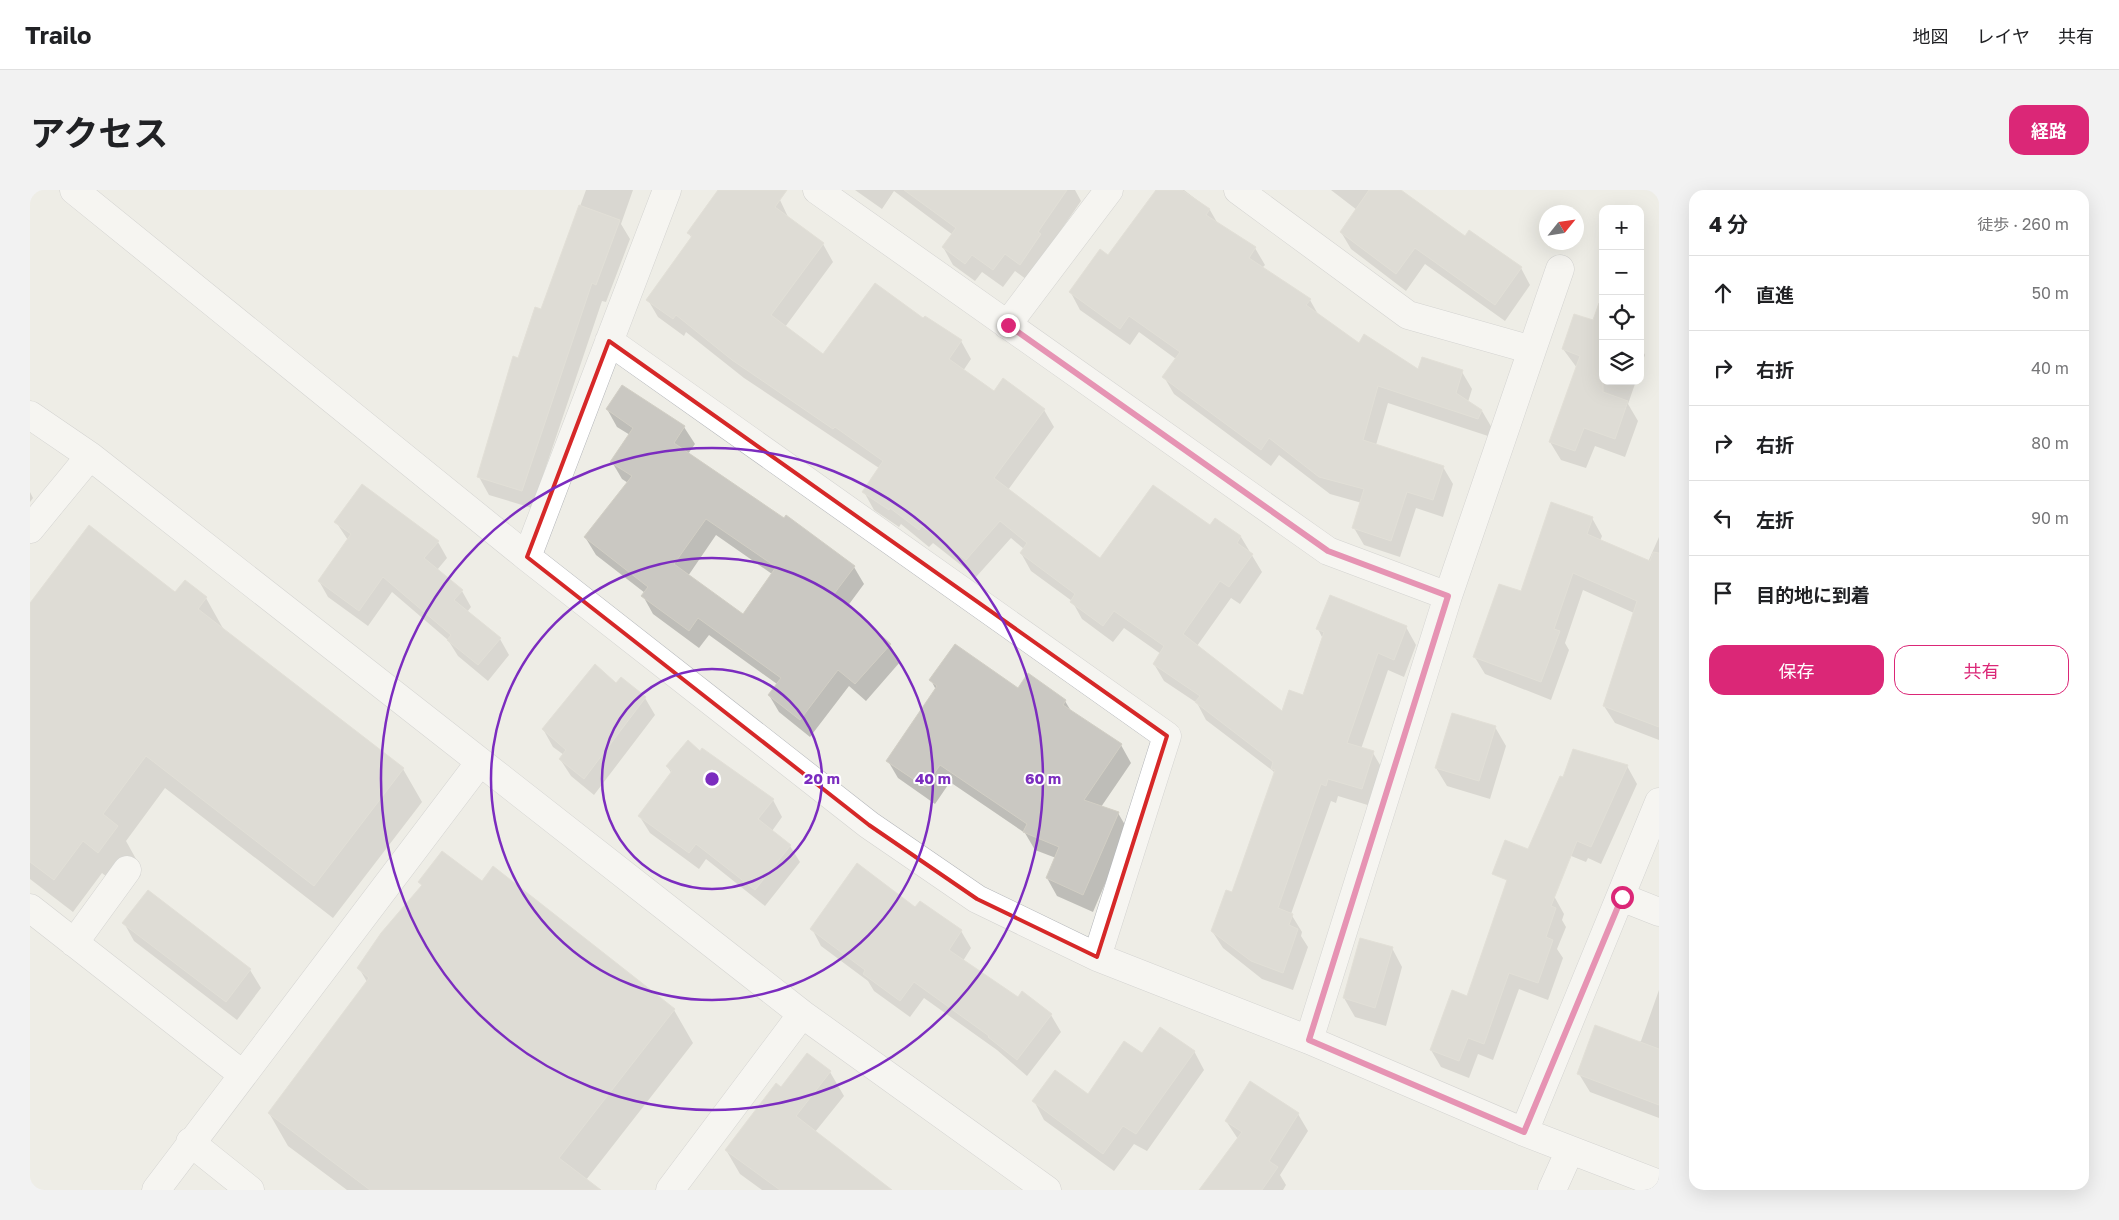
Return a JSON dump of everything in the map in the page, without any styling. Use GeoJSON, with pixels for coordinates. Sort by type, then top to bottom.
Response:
{"type":"FeatureCollection","features":[{"type":"Feature","properties":{"kind":"street"},"geometry":{"type":"LineString","coordinates":[[74,190],[527,557],[870,824],[977,899],[1097,957],[1309,1040],[1524,1132],[1659,1184]]}},
{"type":"Feature","properties":{"kind":"street"},"geometry":{"type":"LineString","coordinates":[[527,557],[666,190]]}},
{"type":"Feature","properties":{"kind":"street"},"geometry":{"type":"LineString","coordinates":[[817,190],[1328,551],[1448,596]]}},
{"type":"Feature","properties":{"kind":"street"},"geometry":{"type":"LineString","coordinates":[[1008,325],[1109,190]]}},
{"type":"Feature","properties":{"kind":"street"},"geometry":{"type":"LineString","coordinates":[[1238,190],[1408,315],[1532,350]]}},
{"type":"Feature","properties":{"kind":"street"},"geometry":{"type":"LineString","coordinates":[[1309,1040],[1448,596],[1560,269]]}},
{"type":"Feature","properties":{"kind":"street"},"geometry":{"type":"LineString","coordinates":[[609,341],[1167,736],[1097,957]]}},
{"type":"Feature","properties":{"kind":"street"},"geometry":{"type":"LineString","coordinates":[[30,415],[90,456],[802,1014],[1047,1190]]}},
{"type":"Feature","properties":{"kind":"street"},"geometry":{"type":"LineString","coordinates":[[30,529],[90,456]]}},
{"type":"Feature","properties":{"kind":"street"},"geometry":{"type":"LineString","coordinates":[[156,1190],[190,1142],[480,762]]}},
{"type":"Feature","properties":{"kind":"street"},"geometry":{"type":"LineString","coordinates":[[1524,1132],[1622,897],[1659,802]]}},
{"type":"Feature","properties":{"kind":"street"},"geometry":{"type":"LineString","coordinates":[[74,943],[126,870]]}},
{"type":"Feature","properties":{"kind":"street"},"geometry":{"type":"LineString","coordinates":[[1622,897],[1659,912]]}},
{"type":"Feature","properties":{"kind":"street"},"geometry":{"type":"LineString","coordinates":[[30,908],[242,1074]]}},
{"type":"Feature","properties":{"kind":"street"},"geometry":{"type":"LineString","coordinates":[[670,1190],[802,1014]]}},
{"type":"Feature","properties":{"kind":"street"},"geometry":{"type":"LineString","coordinates":[[190,1142],[250,1190]]}},
{"type":"Feature","properties":{"kind":"street"},"geometry":{"type":"LineString","coordinates":[[1552,1190],[1570,1150]]}},
{"type":"Feature","properties":{"kind":"highlighted area"},"geometry":{"type":"Polygon","coordinates":[[[609,341],[1167,736],[1097,957],[977,899],[869,825],[527,557],[609,341]]]}},
{"type":"Feature","properties":{"kind":"building"},"geometry":{"type":"Polygon","coordinates":[[[718,190],[787,190],[775,207],[824,243],[771,315],[823,354],[875,283],[923,318],[925,316],[962,340],[949,359],[994,391],[1003,378],[1045,409],[994,478],[1100,558],[1153,485],[1210,525],[1215,518],[1241,536],[1237,543],[1253,554],[1229,587],[1220,581],[1183,634],[1282,711],[1289,690],[1303,695],[1324,632],[1316,629],[1330,595],[1407,626],[1394,660],[1378,653],[1347,743],[1374,751],[1362,789],[1328,779],[1326,786],[1321,784],[1278,908],[1293,914],[1289,925],[1298,929],[1283,973],[1251,961],[1211,931],[1226,890],[1232,892],[1275,770],[1271,769],[1273,762],[1195,702],[1200,696],[1153,664],[1164,646],[1114,611],[1103,626],[1070,602],[1075,594],[1020,553],[1027,543],[1000,521],[966,560],[922,526],[919,530],[890,508],[889,510],[862,492],[883,461],[835,427],[833,429],[732,360],[676,315],[673,319],[646,300],[692,236],[687,233],[718,190]]]}},
{"type":"Feature","properties":{"kind":"building"},"geometry":{"type":"Polygon","coordinates":[[[904,190],[1067,190],[1038,232],[1041,234],[1020,265],[1005,254],[993,270],[972,255],[965,264],[942,247],[956,228],[904,190]]]}},
{"type":"Feature","properties":{"kind":"building"},"geometry":{"type":"Polygon","coordinates":[[[1156,190],[1182,190],[1210,209],[1206,215],[1256,247],[1249,258],[1311,299],[1306,305],[1359,343],[1364,334],[1418,369],[1422,357],[1463,370],[1456,393],[1482,410],[1478,419],[1378,386],[1363,440],[1444,466],[1433,500],[1407,492],[1391,541],[1352,528],[1364,489],[1319,477],[1269,438],[1261,450],[1162,377],[1180,352],[1129,316],[1120,329],[1069,292],[1100,249],[1108,255],[1156,190]]]}},
{"type":"Feature","properties":{"kind":"building"},"geometry":{"type":"Polygon","coordinates":[[[1369,190],[1401,190],[1465,236],[1469,230],[1522,267],[1495,305],[1415,248],[1396,274],[1340,232],[1369,190]]]}},
{"type":"Feature","properties":{"kind":"building"},"geometry":{"type":"Polygon","coordinates":[[[579,205],[620,220],[596,285],[592,283],[522,491],[477,477],[513,356],[518,358],[535,307],[541,309],[579,205]]]}},
{"type":"Feature","properties":{"kind":"building"},"geometry":{"type":"Polygon","coordinates":[[[1599,303],[1599,385],[1603,385],[1603,392],[1628,401],[1615,439],[1584,428],[1575,451],[1549,442],[1580,356],[1562,349],[1574,314],[1593,320],[1599,303]]]}},
{"type":"Feature","properties":{"kind":"building"},"geometry":{"type":"Polygon","coordinates":[[[622,385],[685,426],[674,443],[784,518],[786,515],[855,566],[834,594],[891,644],[855,684],[838,670],[800,720],[768,695],[781,678],[698,618],[689,631],[641,596],[648,587],[584,537],[632,476],[610,462],[633,428],[606,409],[622,385]],[[706,519],[674,564],[743,614],[776,567],[706,519]]]}},
{"type":"Feature","properties":{"kind":"building"},"geometry":{"type":"Polygon","coordinates":[[[362,484],[439,541],[424,558],[463,590],[454,600],[501,638],[478,665],[447,640],[451,635],[383,577],[359,611],[318,581],[351,534],[334,522],[362,484]]]}},
{"type":"Feature","properties":{"kind":"building"},"geometry":{"type":"Polygon","coordinates":[[[1551,502],[1593,517],[1587,534],[1650,561],[1653,552],[1659,553],[1659,727],[1603,706],[1637,601],[1573,573],[1554,629],[1560,631],[1541,682],[1473,657],[1499,584],[1521,591],[1551,502]]]}},
{"type":"Feature","properties":{"kind":"building"},"geometry":{"type":"Polygon","coordinates":[[[89,525],[175,592],[185,580],[207,597],[198,609],[404,768],[314,886],[146,756],[103,814],[118,826],[98,853],[83,841],[54,880],[30,862],[30,603],[89,525]]]}},
{"type":"Feature","properties":{"kind":"building"},"geometry":{"type":"Polygon","coordinates":[[[955,644],[1018,688],[1028,673],[1066,700],[1063,705],[1122,744],[1084,800],[1119,812],[1083,895],[1046,878],[1059,847],[1023,832],[1027,824],[940,765],[925,787],[886,761],[937,686],[929,680],[955,644]]]}},
{"type":"Feature","properties":{"kind":"building"},"geometry":{"type":"Polygon","coordinates":[[[595,664],[616,683],[621,677],[646,697],[584,779],[559,759],[566,750],[542,729],[595,664]]]}},
{"type":"Feature","properties":{"kind":"building"},"geometry":{"type":"Polygon","coordinates":[[[1452,713],[1496,726],[1479,781],[1435,768],[1452,713]]]}},
{"type":"Feature","properties":{"kind":"building"},"geometry":{"type":"Polygon","coordinates":[[[688,740],[700,751],[702,748],[774,799],[758,819],[791,845],[755,890],[696,844],[689,853],[638,816],[672,771],[666,766],[688,740]]]}},
{"type":"Feature","properties":{"kind":"building"},"geometry":{"type":"Polygon","coordinates":[[[1573,749],[1628,765],[1591,847],[1577,841],[1551,906],[1556,908],[1546,937],[1553,940],[1538,983],[1509,973],[1484,1044],[1468,1038],[1459,1061],[1430,1050],[1452,990],[1467,996],[1507,880],[1492,874],[1505,840],[1528,849],[1560,776],[1563,777],[1573,749]]]}},
{"type":"Feature","properties":{"kind":"building"},"geometry":{"type":"Polygon","coordinates":[[[442,851],[482,881],[493,866],[675,1009],[559,1158],[601,1190],[370,1190],[268,1113],[369,978],[357,968],[381,933],[422,885],[418,882],[442,851]]]}},
{"type":"Feature","properties":{"kind":"building"},"geometry":{"type":"Polygon","coordinates":[[[857,863],[915,907],[920,901],[962,930],[949,950],[1018,997],[1022,991],[1052,1014],[1017,1060],[989,1036],[914,982],[900,1001],[863,974],[865,970],[810,929],[857,863]]]}},
{"type":"Feature","properties":{"kind":"building"},"geometry":{"type":"Polygon","coordinates":[[[148,890],[251,969],[226,1002],[122,923],[148,890]]]}},
{"type":"Feature","properties":{"kind":"building"},"geometry":{"type":"Polygon","coordinates":[[[1360,938],[1393,947],[1375,1008],[1343,998],[1360,938]]]}},
{"type":"Feature","properties":{"kind":"building"},"geometry":{"type":"Polygon","coordinates":[[[1595,1025],[1659,1049],[1659,1105],[1577,1074],[1595,1025]]]}},
{"type":"Feature","properties":{"kind":"building"},"geometry":{"type":"Polygon","coordinates":[[[1160,1027],[1195,1051],[1136,1134],[1123,1126],[1103,1154],[1032,1101],[1055,1070],[1088,1094],[1124,1041],[1142,1053],[1160,1027]]]}},
{"type":"Feature","properties":{"kind":"building"},"geometry":{"type":"Polygon","coordinates":[[[807,1053],[831,1071],[796,1116],[892,1190],[780,1190],[725,1150],[776,1083],[781,1087],[807,1053]]]}},
{"type":"Feature","properties":{"kind":"building"},"geometry":{"type":"Polygon","coordinates":[[[1250,1081],[1299,1113],[1269,1161],[1278,1167],[1262,1190],[1199,1190],[1242,1132],[1225,1121],[1250,1081]]]}},
{"type":"Feature","properties":{"kind":"route"},"geometry":{"type":"LineString","coordinates":[[1008,325],[1328,551],[1448,596],[1309,1040],[1524,1132],[1622,897]]}}]}
